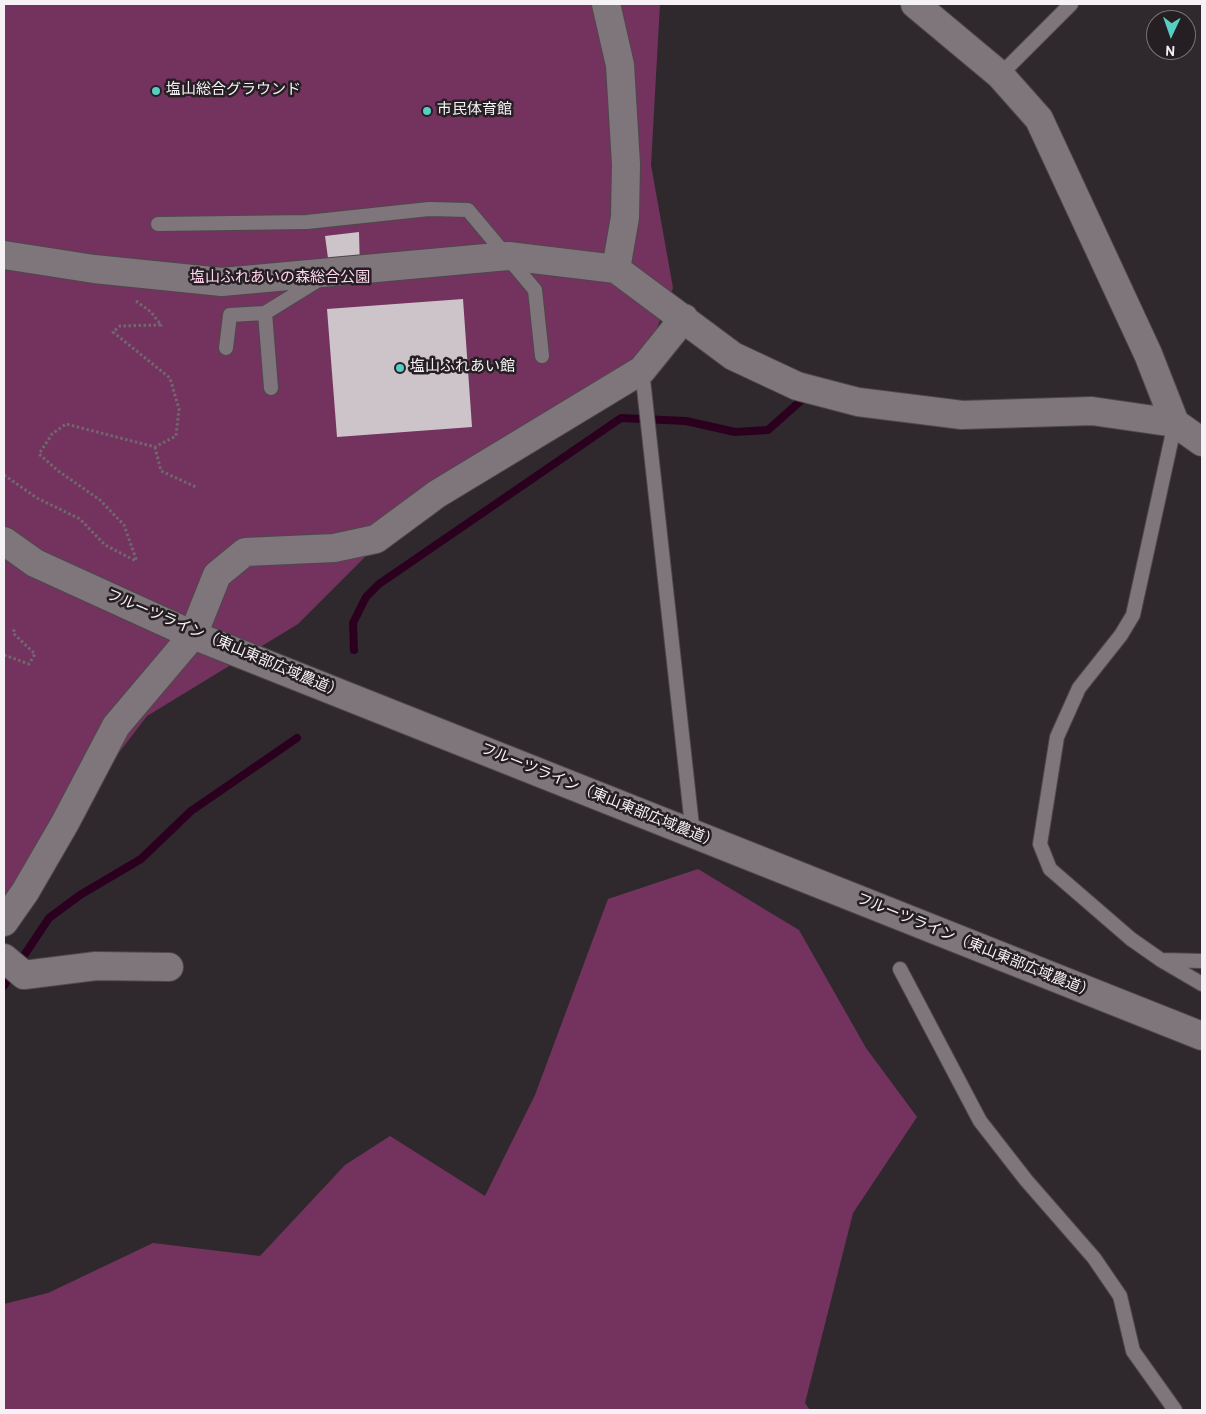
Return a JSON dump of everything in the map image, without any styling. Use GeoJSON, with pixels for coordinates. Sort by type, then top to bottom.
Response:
{"type":"FeatureCollection","features":[{"type":"Feature","properties":{"kind":"street"},"geometry":{"type":"LineString","coordinates":[[606,4],[620,65],[626,164],[625,217],[616,269]]}},
{"type":"Feature","properties":{"kind":"street"},"geometry":{"type":"LineString","coordinates":[[915,4],[1000,75],[1039,119],[1148,354],[1175,423]]}},
{"type":"Feature","properties":{"kind":"street"},"geometry":{"type":"LineString","coordinates":[[4,254],[94,269],[222,282],[508,256],[616,269],[733,356],[797,386],[858,402],[962,415],[1092,411],[1175,423],[1202,442]]}},
{"type":"Feature","properties":{"kind":"street"},"geometry":{"type":"LineString","coordinates":[[4,922],[25,892],[65,823],[116,726],[193,635],[217,575],[245,552],[334,548],[376,539],[437,494],[643,377],[684,318]]}},
{"type":"Feature","properties":{"kind":"street","name":"フルーツライン（東山東部広域農道）"},"geometry":{"type":"LineString","coordinates":[[4,541],[35,562],[193,635],[1202,1036]]}},
{"type":"Feature","properties":{"kind":"street"},"geometry":{"type":"LineString","coordinates":[[4,958],[24,975],[96,966],[169,967]]}},
{"type":"Feature","properties":{"kind":"lane"},"geometry":{"type":"LineString","coordinates":[[1000,75],[1070,4]]}},
{"type":"Feature","properties":{"kind":"lane"},"geometry":{"type":"LineString","coordinates":[[158,224],[307,222],[429,209],[468,210],[535,290],[542,356]]}},
{"type":"Feature","properties":{"kind":"lane"},"geometry":{"type":"LineString","coordinates":[[226,348],[230,315],[265,313],[330,273]]}},
{"type":"Feature","properties":{"kind":"lane"},"geometry":{"type":"LineString","coordinates":[[265,313],[271,388]]}},
{"type":"Feature","properties":{"kind":"lane"},"geometry":{"type":"LineString","coordinates":[[643,377],[693,835]]}},
{"type":"Feature","properties":{"kind":"lane"},"geometry":{"type":"LineString","coordinates":[[1175,423],[1133,615],[1121,636],[1079,688],[1057,737],[1040,844],[1050,869],[1131,939],[1161,960],[1202,984]]}},
{"type":"Feature","properties":{"kind":"lane"},"geometry":{"type":"LineString","coordinates":[[1161,960],[1202,961]]}},
{"type":"Feature","properties":{"kind":"lane"},"geometry":{"type":"LineString","coordinates":[[900,969],[980,1121],[1026,1180],[1094,1258],[1120,1296],[1133,1351],[1176,1410]]}},
{"type":"Feature","properties":{"kind":"path"},"geometry":{"type":"LineString","coordinates":[[4,475],[37,498],[80,518],[105,545],[137,562],[124,525],[100,500],[57,470],[39,454],[52,434],[66,424],[154,447],[176,436],[179,409],[170,378],[113,332],[120,326],[161,325],[151,312],[130,296]]}},
{"type":"Feature","properties":{"kind":"path"},"geometry":{"type":"LineString","coordinates":[[154,447],[160,471],[196,487]]}},
{"type":"Feature","properties":{"kind":"path"},"geometry":{"type":"LineString","coordinates":[[4,655],[29,664],[36,654],[13,633],[14,628]]}},
{"type":"Feature","properties":{"kind":"green space","name":"塩山ふれあいの森総合公園"},"geometry":{"type":"Polygon","coordinates":[[[4,4],[660,4],[651,165],[673,288],[641,368],[377,545],[298,624],[147,716],[4,903],[4,4]]]}},
{"type":"Feature","properties":{"kind":"green space"},"geometry":{"type":"Polygon","coordinates":[[[698,869],[799,930],[866,1048],[917,1117],[853,1213],[805,1403],[810,1410],[4,1410],[4,1304],[48,1293],[153,1243],[260,1256],[345,1165],[390,1136],[485,1196],[535,1095],[608,899],[698,869]]]}},
{"type":"Feature","properties":{"kind":"building"},"geometry":{"type":"Polygon","coordinates":[[[359,232],[360,271],[330,273],[325,236],[359,232]]]}},
{"type":"Feature","properties":{"kind":"building","name":"塩山ふれあい館"},"geometry":{"type":"Polygon","coordinates":[[[463,299],[472,427],[337,437],[327,309],[463,299]]]}},
{"type":"Feature","properties":{"kind":"waterway"},"geometry":{"type":"LineString","coordinates":[[354,650],[353,623],[366,597],[379,584],[621,418],[686,421],[735,432],[768,430],[805,397]]}},
{"type":"Feature","properties":{"kind":"waterway"},"geometry":{"type":"LineString","coordinates":[[19,963],[49,918],[80,895],[141,859],[191,811],[297,738]]}},
{"type":"Feature","properties":{"kind":"waterway"},"geometry":{"type":"LineString","coordinates":[[4,986],[12,973]]}},
{"type":"Feature","properties":{"kind":"place","name":"塩山総合グラウンド"},"geometry":{"type":"Point","coordinates":[156,91]}},
{"type":"Feature","properties":{"kind":"place","name":"市民体育館"},"geometry":{"type":"Point","coordinates":[427,111]}},
{"type":"Feature","properties":{"kind":"place","name":"塩山ふれあい館"},"geometry":{"type":"Point","coordinates":[400,368]}}]}
